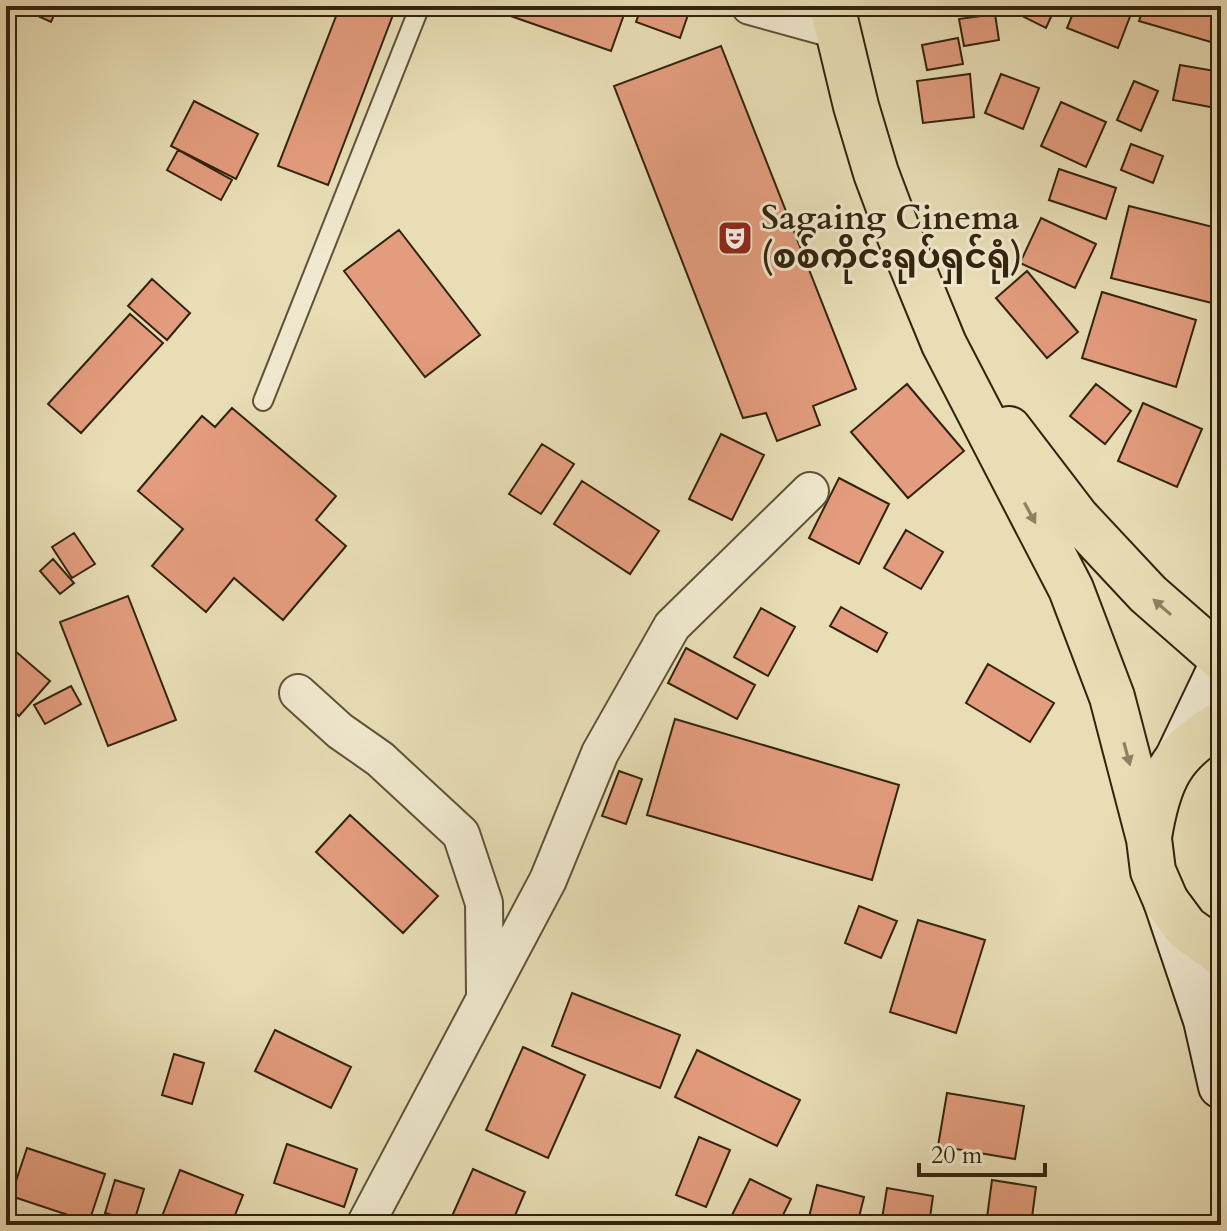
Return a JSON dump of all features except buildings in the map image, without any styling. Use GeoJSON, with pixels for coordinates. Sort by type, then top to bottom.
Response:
{"type":"FeatureCollection","features":[{"type":"Feature","properties":{"kind":"highway"},"geometry":{"type":"LineString","coordinates":[[835,18],[876,173],[944,344],[1011,479],[1071,589],[1112,697],[1149,839],[1153,871],[1166,901],[1186,928],[1221,953]]}},
{"type":"Feature","properties":{"kind":"highway"},"geometry":{"type":"LineString","coordinates":[[944,344],[1077,518],[1148,594],[1221,658]]}},
{"type":"Feature","properties":{"kind":"highway"},"geometry":{"type":"LineString","coordinates":[[1149,839],[1156,796],[1178,757],[1203,734],[1221,724]]}},
{"type":"Feature","properties":{"kind":"main road"},"geometry":{"type":"LineString","coordinates":[[1178,757],[1221,667]]}},
{"type":"Feature","properties":{"kind":"main road"},"geometry":{"type":"LineString","coordinates":[[1166,901],[1206,1020],[1221,1086]]}},
{"type":"Feature","properties":{"kind":"street"},"geometry":{"type":"LineString","coordinates":[[750,6],[835,18]]}},
{"type":"Feature","properties":{"kind":"street"},"geometry":{"type":"LineString","coordinates":[[365,1225],[548,880],[600,753],[672,626],[810,491]]}},
{"type":"Feature","properties":{"kind":"street"},"geometry":{"type":"LineString","coordinates":[[298,693],[340,731],[380,759],[461,834],[484,903],[485,999]]}},
{"type":"Feature","properties":{"kind":"lane"},"geometry":{"type":"LineString","coordinates":[[263,401],[420,6]]}},
{"type":"Feature","properties":{"kind":"place","name":"Sagaing Cinema (စစ်ကိုင်းရုပ်ရှင်ရုံ)"},"geometry":{"type":"Point","coordinates":[735,238]}}]}
